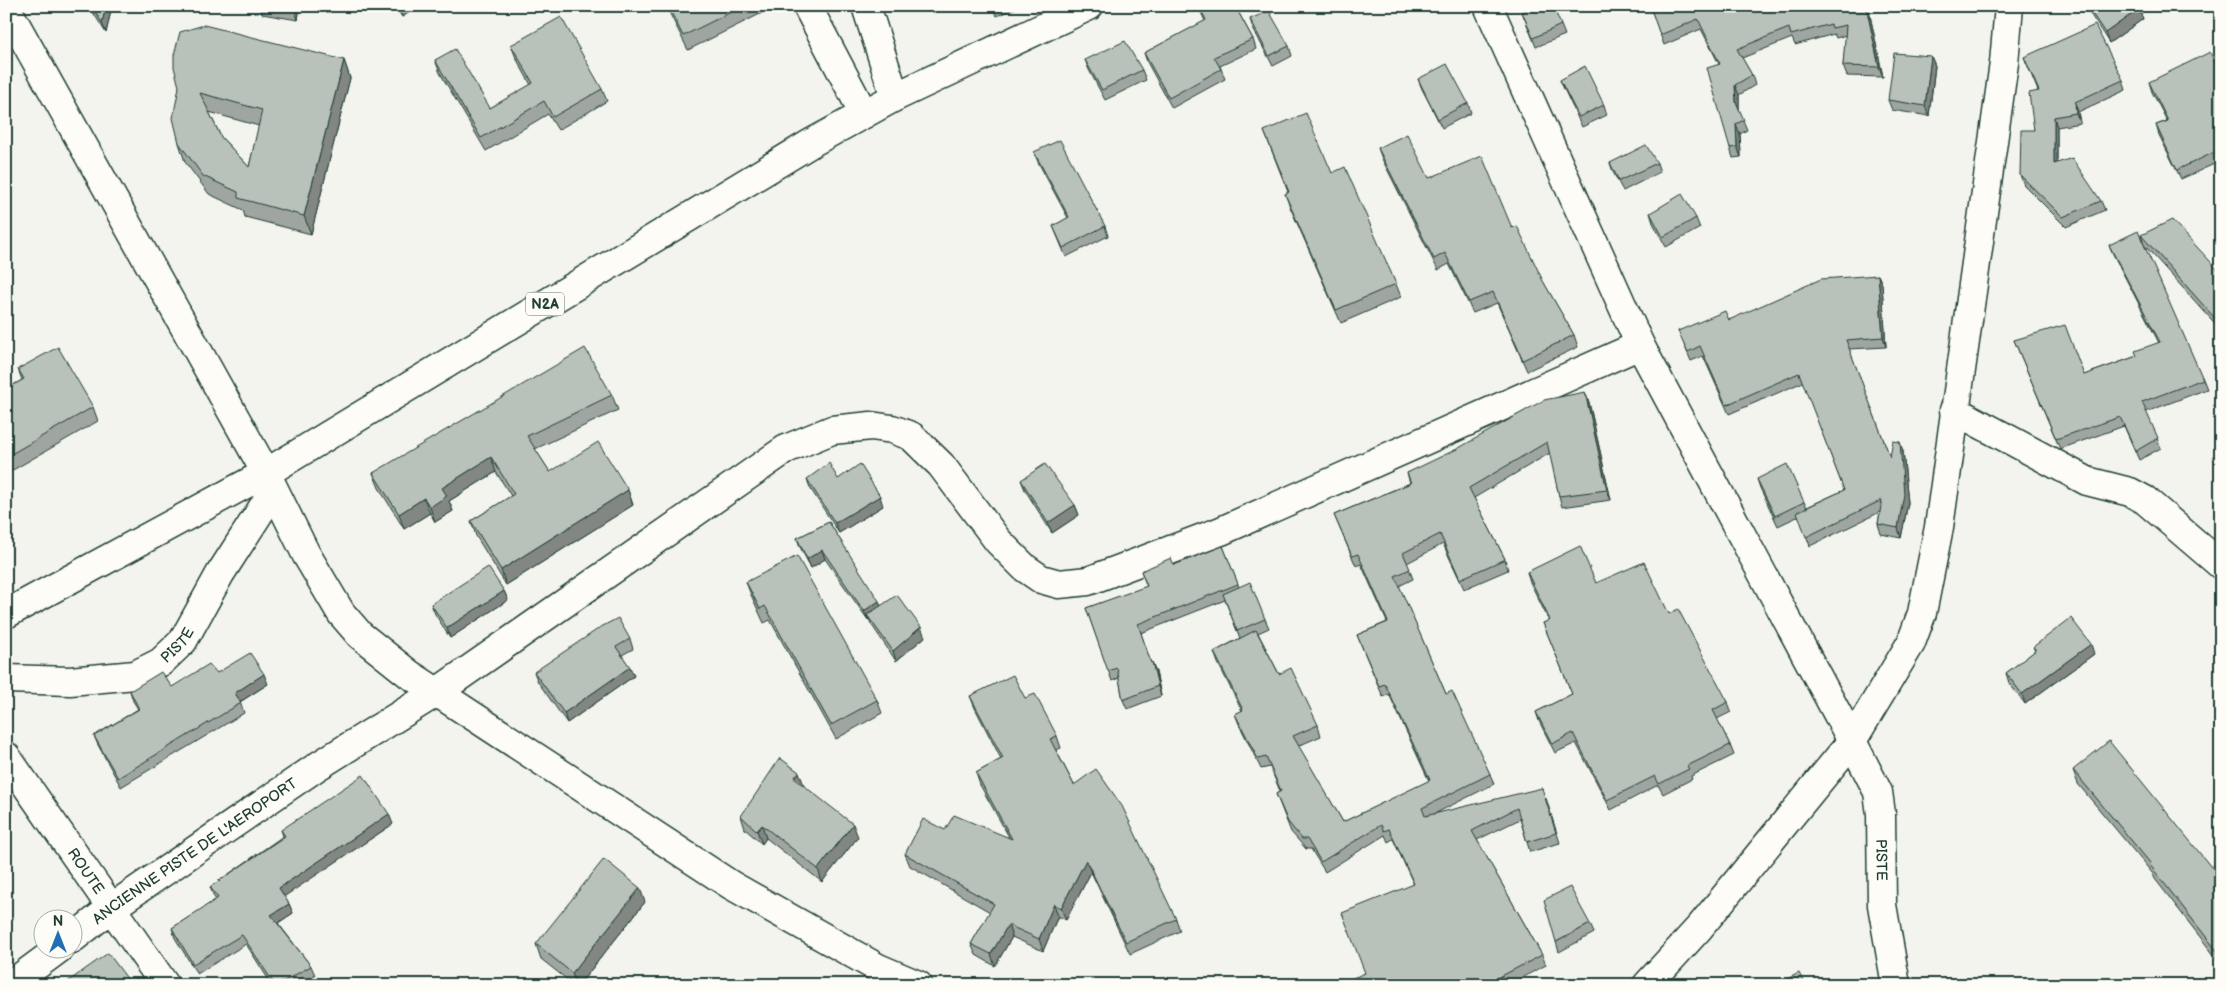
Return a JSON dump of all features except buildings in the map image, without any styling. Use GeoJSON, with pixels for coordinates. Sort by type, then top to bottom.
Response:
{"type":"FeatureCollection","features":[{"type":"Feature","properties":{"kind":"main road"},"geometry":{"type":"LineString","coordinates":[[6,6],[270,481],[306,554],[341,613],[360,635],[409,674],[731,885],[878,968],[918,985]]}},
{"type":"Feature","properties":{"kind":"main road"},"geometry":{"type":"LineString","coordinates":[[807,6],[864,114]]}},
{"type":"Feature","properties":{"kind":"main road"},"geometry":{"type":"LineString","coordinates":[[866,6],[895,98]]}},
{"type":"Feature","properties":{"kind":"main road","name":"N2A"},"geometry":{"type":"LineString","coordinates":[[6,614],[270,481],[796,152],[895,98],[1089,6]]}},
{"type":"Feature","properties":{"kind":"main road","name":"PISTE"},"geometry":{"type":"LineString","coordinates":[[1488,6],[1640,345],[1878,792],[1881,814],[1882,905],[1896,985]]}},
{"type":"Feature","properties":{"kind":"main road"},"geometry":{"type":"LineString","coordinates":[[1647,985],[1700,927],[1852,740],[1910,643],[1922,613],[1939,527],[2004,63],[2009,6]]}},
{"type":"Feature","properties":{"kind":"main road","name":"ANCIENNE PISTE DE L'AEROPORT"},"geometry":{"type":"LineString","coordinates":[[82,931],[111,908],[318,766],[437,692],[786,449],[832,430],[871,426],[892,428],[911,436],[941,465],[998,541],[1018,561],[1041,579],[1059,584],[1088,580],[1114,572],[1221,531],[1640,345]]}},
{"type":"Feature","properties":{"kind":"main road"},"geometry":{"type":"LineString","coordinates":[[1954,410],[2087,481],[2130,492],[2146,500],[2221,565]]}},
{"type":"Feature","properties":{"kind":"main road","name":"PISTE"},"geometry":{"type":"LineString","coordinates":[[6,679],[70,681],[135,675],[161,662],[183,641],[270,481]]}},
{"type":"Feature","properties":{"kind":"main road","name":"ROUTE"},"geometry":{"type":"LineString","coordinates":[[6,756],[165,985]]}},
{"type":"Feature","properties":{"kind":"main road"},"geometry":{"type":"LineString","coordinates":[[10,985],[46,958]]}}]}
